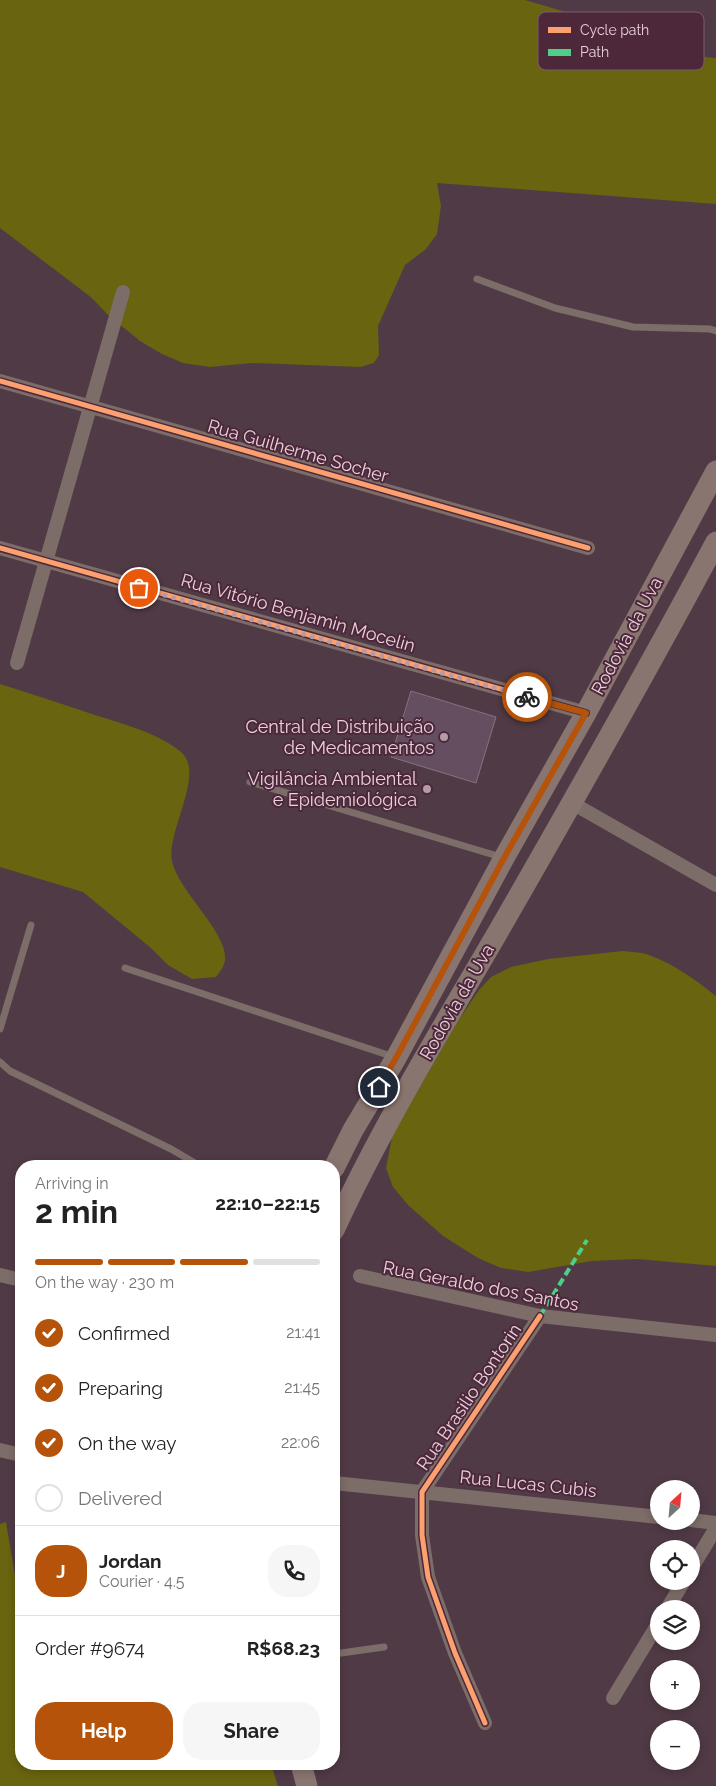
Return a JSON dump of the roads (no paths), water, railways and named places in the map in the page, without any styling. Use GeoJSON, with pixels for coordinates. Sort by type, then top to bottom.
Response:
{"type":"FeatureCollection","features":[{"type":"Feature","properties":{"kind":"main road","name":"Rodovia da Uva"},"geometry":{"type":"LineString","coordinates":[[338,1160],[586,713],[716,471]]}},
{"type":"Feature","properties":{"kind":"main road","name":"Rodovia da Uva"},"geometry":{"type":"LineString","coordinates":[[340,1217],[360,1173],[391,1116],[572,804],[716,542]]}},
{"type":"Feature","properties":{"kind":"main road"},"geometry":{"type":"LineString","coordinates":[[303,1770],[307,1786]]}},
{"type":"Feature","properties":{"kind":"street"},"geometry":{"type":"LineString","coordinates":[[17,663],[123,292]]}},
{"type":"Feature","properties":{"kind":"street","name":"Rua Guilherme Socher"},"geometry":{"type":"LineString","coordinates":[[0,381],[588,548]]}},
{"type":"Feature","properties":{"kind":"street","name":"Rua Vitório Benjamin Mocelin"},"geometry":{"type":"LineString","coordinates":[[0,548],[586,713]]}},
{"type":"Feature","properties":{"kind":"street"},"geometry":{"type":"LineString","coordinates":[[572,804],[716,885]]}},
{"type":"Feature","properties":{"kind":"street"},"geometry":{"type":"LineString","coordinates":[[0,1275],[15,1279]]}},
{"type":"Feature","properties":{"kind":"street","name":"Rua Geraldo dos Santos"},"geometry":{"type":"LineString","coordinates":[[360,1276],[540,1316],[716,1335]]}},
{"type":"Feature","properties":{"kind":"street","name":"Rua Brasilio Bontorin"},"geometry":{"type":"LineString","coordinates":[[485,1724],[456,1653],[428,1576],[422,1535],[422,1492],[540,1316]]}},
{"type":"Feature","properties":{"kind":"street"},"geometry":{"type":"LineString","coordinates":[[0,1450],[15,1454]]}},
{"type":"Feature","properties":{"kind":"street","name":"Rua Lucas Cubis"},"geometry":{"type":"LineString","coordinates":[[340,1484],[650,1516]]}},
{"type":"Feature","properties":{"kind":"street"},"geometry":{"type":"LineString","coordinates":[[700,1521],[716,1523]]}},
{"type":"Feature","properties":{"kind":"street"},"geometry":{"type":"LineString","coordinates":[[700,1554],[716,1528]]}},
{"type":"Feature","properties":{"kind":"street"},"geometry":{"type":"LineString","coordinates":[[614,1698],[650,1637]]}},
{"type":"Feature","properties":{"kind":"lane"},"geometry":{"type":"LineString","coordinates":[[477,279],[555,308],[633,327],[710,329],[716,331]]}},
{"type":"Feature","properties":{"kind":"lane"},"geometry":{"type":"LineString","coordinates":[[250,782],[504,858]]}},
{"type":"Feature","properties":{"kind":"lane"},"geometry":{"type":"LineString","coordinates":[[0,1029],[31,925]]}},
{"type":"Feature","properties":{"kind":"lane"},"geometry":{"type":"LineString","coordinates":[[125,968],[396,1058]]}},
{"type":"Feature","properties":{"kind":"lane"},"geometry":{"type":"LineString","coordinates":[[0,1062],[10,1071],[189,1160]]}},
{"type":"Feature","properties":{"kind":"lane"},"geometry":{"type":"LineString","coordinates":[[340,1653],[384,1647]]}},
{"type":"Feature","properties":{"kind":"place","name":"Central de Distribuição de Medicamentos"},"geometry":{"type":"Point","coordinates":[444,737]}},
{"type":"Feature","properties":{"kind":"place","name":"Vigilância Ambiental e Epidemiológica"},"geometry":{"type":"Point","coordinates":[427,789]}}]}
